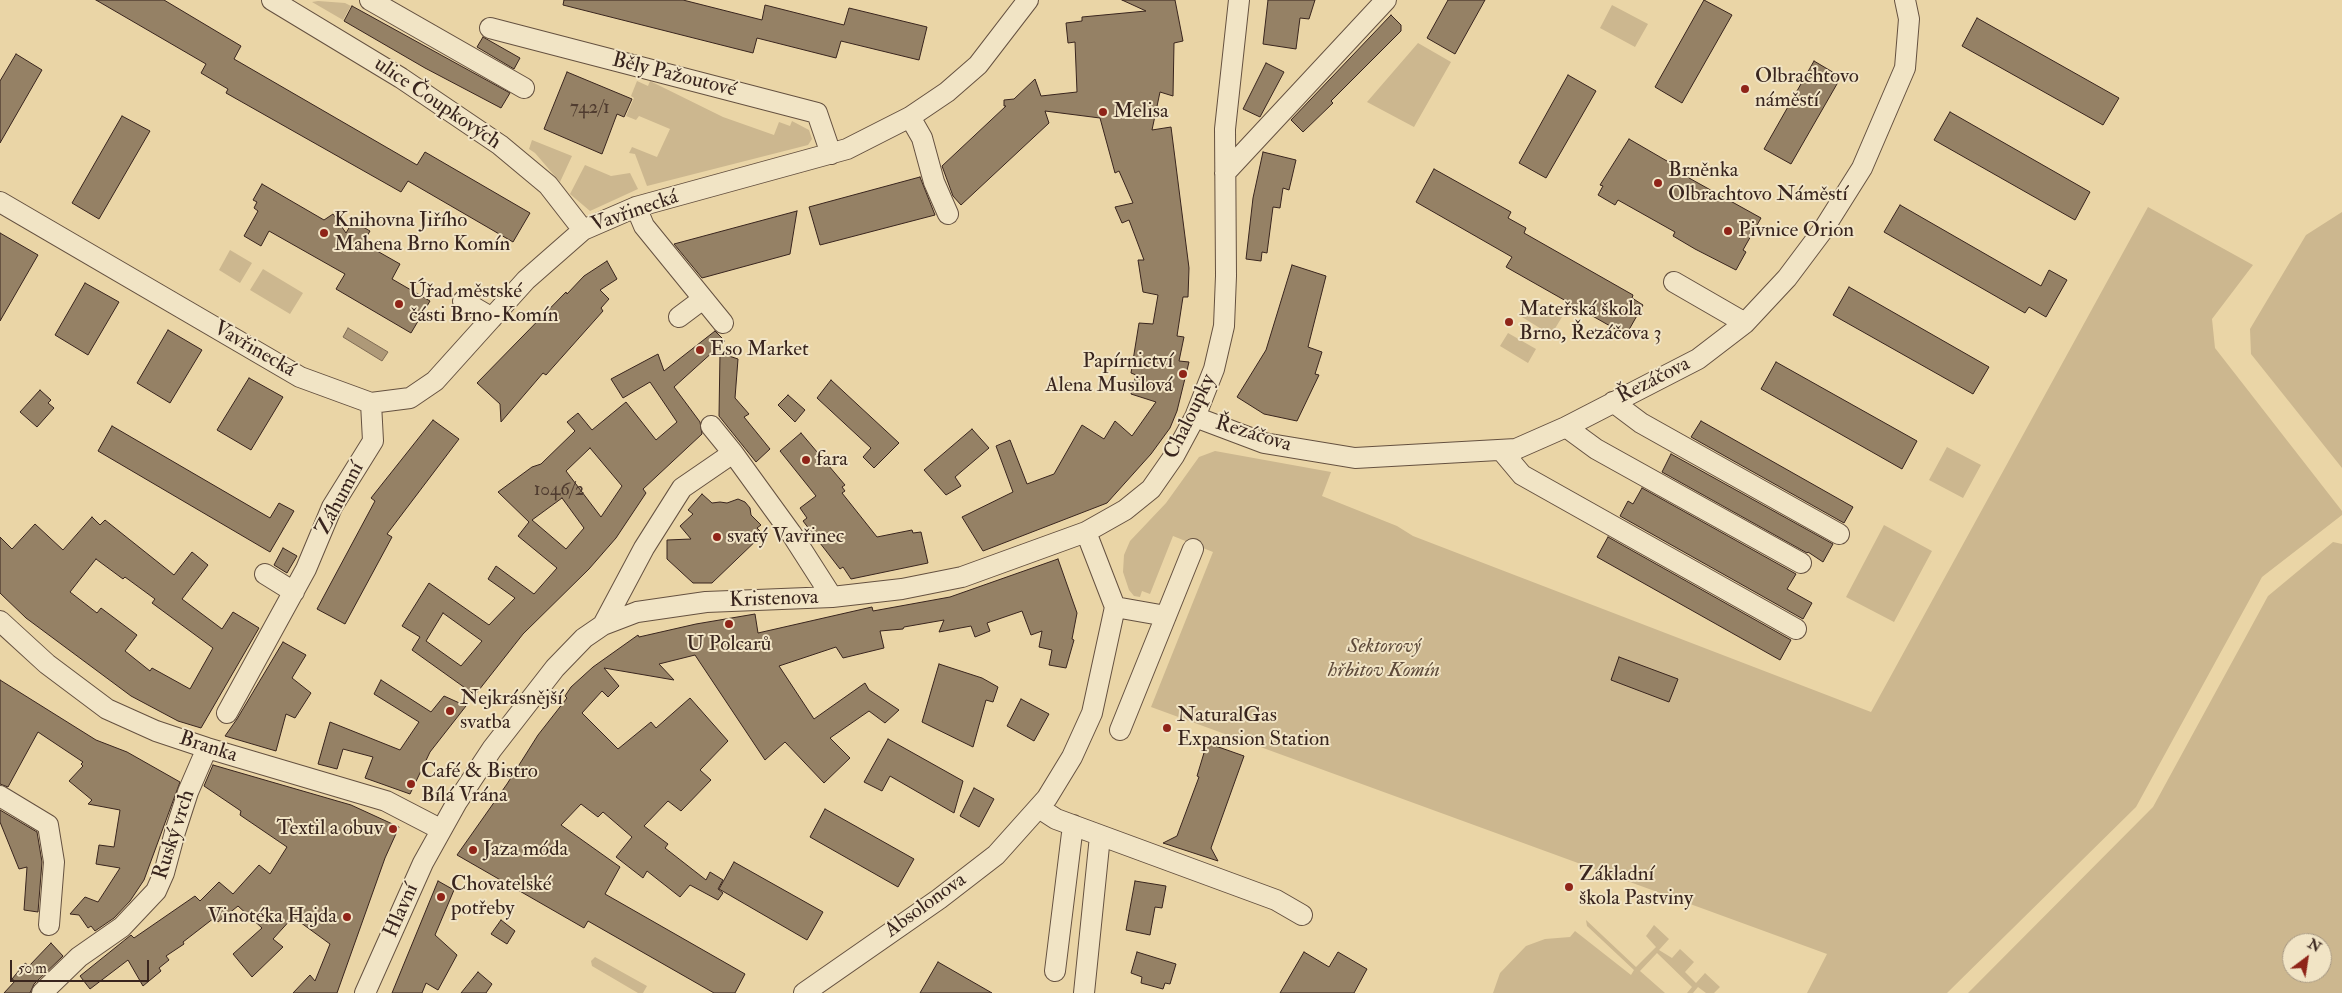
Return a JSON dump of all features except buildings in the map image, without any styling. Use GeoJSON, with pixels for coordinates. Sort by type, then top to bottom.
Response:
{"type":"FeatureCollection","features":[{"type":"Feature","properties":{"kind":"street","name":"ulice Čoupkových"},"geometry":{"type":"LineString","coordinates":[[276,0],[401,78],[500,145],[548,185],[583,230]]}},
{"type":"Feature","properties":{"kind":"street"},"geometry":{"type":"LineString","coordinates":[[370,0],[524,88]]}},
{"type":"Feature","properties":{"kind":"street","name":"Vavřinecká"},"geometry":{"type":"LineString","coordinates":[[0,202],[300,377],[371,403],[410,398],[435,381],[526,280],[583,230],[636,208],[846,149],[910,117],[947,92],[978,65],[1028,0]]}},
{"type":"Feature","properties":{"kind":"street","name":"Chaloupky"},"geometry":{"type":"LineString","coordinates":[[832,597],[902,589],[962,577],[1086,532],[1125,510],[1151,489],[1174,456],[1195,417],[1214,370],[1224,326],[1226,276],[1224,129],[1239,0]]}},
{"type":"Feature","properties":{"kind":"street"},"geometry":{"type":"LineString","coordinates":[[1225,173],[1386,0]]}},
{"type":"Feature","properties":{"kind":"street","name":"Řezáčova"},"geometry":{"type":"LineString","coordinates":[[1195,417],[1264,443],[1355,458],[1516,449],[1566,427],[1661,379],[1708,352],[1745,323],[1797,265],[1823,230],[1862,168],[1905,68],[1909,19],[1905,0]]}},
{"type":"Feature","properties":{"kind":"street","name":"Běly Pažoutové"},"geometry":{"type":"LineString","coordinates":[[490,28],[817,113],[831,154]]}},
{"type":"Feature","properties":{"kind":"street"},"geometry":{"type":"LineString","coordinates":[[910,117],[922,138],[934,182],[948,214]]}},
{"type":"Feature","properties":{"kind":"street"},"geometry":{"type":"LineString","coordinates":[[636,208],[644,226],[723,324]]}},
{"type":"Feature","properties":{"kind":"street"},"geometry":{"type":"LineString","coordinates":[[1674,282],[1745,323]]}},
{"type":"Feature","properties":{"kind":"street"},"geometry":{"type":"LineString","coordinates":[[679,317],[703,299]]}},
{"type":"Feature","properties":{"kind":"street"},"geometry":{"type":"LineString","coordinates":[[463,301],[492,318]]}},
{"type":"Feature","properties":{"kind":"street"},"geometry":{"type":"LineString","coordinates":[[1613,402],[1641,423],[1839,534]]}},
{"type":"Feature","properties":{"kind":"street","name":"Záhumní"},"geometry":{"type":"LineString","coordinates":[[227,713],[306,569],[332,507],[373,441],[371,403]]}},
{"type":"Feature","properties":{"kind":"street","name":"Kristenova"},"geometry":{"type":"LineString","coordinates":[[440,829],[492,749],[544,681],[571,650],[603,625],[636,612],[706,602],[832,597],[791,532],[711,426]]}},
{"type":"Feature","properties":{"kind":"street"},"geometry":{"type":"LineString","coordinates":[[1566,427],[1596,449],[1801,563]]}},
{"type":"Feature","properties":{"kind":"street"},"geometry":{"type":"LineString","coordinates":[[1501,450],[1522,475],[1796,629]]}},
{"type":"Feature","properties":{"kind":"street","name":"Kristenova"},"geometry":{"type":"LineString","coordinates":[[603,625],[644,548],[682,488],[732,454]]}},
{"type":"Feature","properties":{"kind":"street"},"geometry":{"type":"LineString","coordinates":[[1086,532],[1115,607],[1166,616]]}},
{"type":"Feature","properties":{"kind":"street"},"geometry":{"type":"LineString","coordinates":[[1120,730],[1193,550]]}},
{"type":"Feature","properties":{"kind":"street"},"geometry":{"type":"LineString","coordinates":[[265,574],[294,592]]}},
{"type":"Feature","properties":{"kind":"street","name":"Absolonova"},"geometry":{"type":"LineString","coordinates":[[804,993],[938,899],[996,855],[1039,808],[1072,757],[1092,713],[1115,607]]}},
{"type":"Feature","properties":{"kind":"street","name":"Branka"},"geometry":{"type":"LineString","coordinates":[[0,621],[47,664],[107,709],[156,731],[207,748],[386,801],[440,829]]}},
{"type":"Feature","properties":{"kind":"street","name":"Ruský vrch"},"geometry":{"type":"LineString","coordinates":[[42,993],[79,958],[122,927],[156,891],[164,873],[188,792],[207,748]]}},
{"type":"Feature","properties":{"kind":"street"},"geometry":{"type":"LineString","coordinates":[[0,796],[48,826],[54,862],[49,925]]}},
{"type":"Feature","properties":{"kind":"street"},"geometry":{"type":"LineString","coordinates":[[1039,808],[1056,819],[1276,900],[1302,915]]}},
{"type":"Feature","properties":{"kind":"street"},"geometry":{"type":"LineString","coordinates":[[1055,971],[1073,825]]}},
{"type":"Feature","properties":{"kind":"street","name":"Hlavní"},"geometry":{"type":"LineString","coordinates":[[366,993],[440,829]]}},
{"type":"Feature","properties":{"kind":"street"},"geometry":{"type":"LineString","coordinates":[[1084,993],[1100,836]]}},
{"type":"Feature","properties":{"kind":"green space"},"geometry":{"type":"Polygon","coordinates":[[[312,2],[345,3],[351,6],[343,20],[312,2]]]}},
{"type":"Feature","properties":{"kind":"green space"},"geometry":{"type":"Polygon","coordinates":[[[1612,5],[1648,24],[1635,47],[1600,28],[1612,5]]]}},
{"type":"Feature","properties":{"kind":"green space"},"geometry":{"type":"Polygon","coordinates":[[[1418,43],[1451,62],[1414,127],[1367,102],[1418,43]]]}},
{"type":"Feature","properties":{"kind":"green space"},"geometry":{"type":"Polygon","coordinates":[[[637,81],[648,86],[650,81],[723,117],[774,135],[779,122],[790,126],[792,121],[809,130],[812,139],[808,145],[647,186],[635,154],[629,153],[632,147],[657,157],[670,129],[639,116],[636,120],[626,116],[634,98],[631,96],[637,81]]]}},
{"type":"Feature","properties":{"kind":"green space"},"geometry":{"type":"Polygon","coordinates":[[[532,140],[572,156],[560,182],[535,153],[529,149],[532,140]]]}},
{"type":"Feature","properties":{"kind":"green space"},"geometry":{"type":"Polygon","coordinates":[[[585,165],[611,176],[630,173],[638,189],[590,211],[570,194],[585,165]]]}},
{"type":"Feature","properties":{"kind":"green space","name":"Sektorový hřbitov Komín"},"geometry":{"type":"Polygon","coordinates":[[[2148,207],[2253,265],[2212,319],[2215,348],[2342,511],[2342,515],[2262,577],[2136,807],[1947,993],[1807,993],[1827,954],[1151,707],[1213,552],[1173,536],[1150,594],[1142,591],[1140,597],[1134,596],[1129,590],[1123,572],[1124,555],[1130,541],[1166,503],[1199,457],[1215,451],[1331,472],[1322,496],[1397,526],[1413,536],[1871,712],[2148,207]]]}},
{"type":"Feature","properties":{"kind":"green space"},"geometry":{"type":"Polygon","coordinates":[[[2342,212],[2342,468],[2251,354],[2250,329],[2306,235],[2342,212]]]}},
{"type":"Feature","properties":{"kind":"green space"},"geometry":{"type":"Polygon","coordinates":[[[230,250],[252,263],[240,283],[219,270],[230,250]]]}},
{"type":"Feature","properties":{"kind":"green space"},"geometry":{"type":"Polygon","coordinates":[[[263,269],[303,293],[290,314],[250,290],[263,269]]]}},
{"type":"Feature","properties":{"kind":"green space"},"geometry":{"type":"Polygon","coordinates":[[[1532,300],[1562,317],[1551,335],[1522,317],[1532,300]]]}},
{"type":"Feature","properties":{"kind":"green space"},"geometry":{"type":"Polygon","coordinates":[[[1508,333],[1536,349],[1528,363],[1500,346],[1508,333]]]}},
{"type":"Feature","properties":{"kind":"green space"},"geometry":{"type":"Polygon","coordinates":[[[1947,447],[1981,465],[1963,498],[1929,480],[1947,447]]]}},
{"type":"Feature","properties":{"kind":"green space"},"geometry":{"type":"Polygon","coordinates":[[[1884,525],[1932,551],[1894,622],[1846,597],[1884,525]]]}},
{"type":"Feature","properties":{"kind":"green space"},"geometry":{"type":"Polygon","coordinates":[[[2333,542],[2342,544],[2342,993],[1968,993],[2153,807],[2268,596],[2333,542]]]}},
{"type":"Feature","properties":{"kind":"green space"},"geometry":{"type":"Polygon","coordinates":[[[1586,920],[1636,967],[1656,947],[1646,936],[1654,925],[1669,939],[1659,950],[1672,958],[1680,949],[1694,962],[1685,972],[1696,983],[1705,973],[1720,987],[1714,993],[1706,993],[1698,987],[1693,993],[1687,993],[1692,987],[1657,953],[1640,971],[1665,993],[1493,993],[1500,973],[1526,946],[1545,939],[1570,937],[1575,931],[1631,975],[1634,970],[1587,926],[1586,920]]]}},
{"type":"Feature","properties":{"kind":"green space"},"geometry":{"type":"Polygon","coordinates":[[[595,957],[647,986],[643,993],[638,993],[592,966],[591,961],[595,957]]]}},
{"type":"Feature","properties":{"kind":"shaded area"},"geometry":{"type":"Polygon","coordinates":[[[348,328],[388,352],[382,361],[343,337],[348,328]]]}},
{"type":"Feature","properties":{"kind":"place","name":"Olbrachtovo náměstí"},"geometry":{"type":"Point","coordinates":[1745,89]}},
{"type":"Feature","properties":{"kind":"place","name":"Melisa"},"geometry":{"type":"Point","coordinates":[1103,112]}},
{"type":"Feature","properties":{"kind":"place","name":"Brněnka Olbrachtovo Náměstí"},"geometry":{"type":"Point","coordinates":[1658,183]}},
{"type":"Feature","properties":{"kind":"place","name":"Pivnice Orion"},"geometry":{"type":"Point","coordinates":[1728,231]}},
{"type":"Feature","properties":{"kind":"place","name":"Knihovna Jiřího Mahena Brno Komín"},"geometry":{"type":"Point","coordinates":[324,233]}},
{"type":"Feature","properties":{"kind":"place","name":"Úřad městské části Brno-Komín"},"geometry":{"type":"Point","coordinates":[399,304]}},
{"type":"Feature","properties":{"kind":"place","name":"Mateřská škola Brno, Řezáčova 3"},"geometry":{"type":"Point","coordinates":[1509,322]}},
{"type":"Feature","properties":{"kind":"place","name":"Eso Market"},"geometry":{"type":"Point","coordinates":[700,350]}},
{"type":"Feature","properties":{"kind":"place","name":"Papírnictví Alena Musilová"},"geometry":{"type":"Point","coordinates":[1183,374]}},
{"type":"Feature","properties":{"kind":"place","name":"fara"},"geometry":{"type":"Point","coordinates":[806,460]}},
{"type":"Feature","properties":{"kind":"place","name":"svatý Vavřinec"},"geometry":{"type":"Point","coordinates":[717,537]}},
{"type":"Feature","properties":{"kind":"place","name":"U Polcarů"},"geometry":{"type":"Point","coordinates":[729,624]}},
{"type":"Feature","properties":{"kind":"place","name":"Nejkrásnější svatba"},"geometry":{"type":"Point","coordinates":[450,711]}},
{"type":"Feature","properties":{"kind":"place","name":"NaturalGas Expansion Station"},"geometry":{"type":"Point","coordinates":[1167,728]}},
{"type":"Feature","properties":{"kind":"place","name":"Café & Bistro Bílá Vrána"},"geometry":{"type":"Point","coordinates":[411,784]}},
{"type":"Feature","properties":{"kind":"place","name":"Textil a obuv"},"geometry":{"type":"Point","coordinates":[393,829]}},
{"type":"Feature","properties":{"kind":"place","name":"Jaza móda"},"geometry":{"type":"Point","coordinates":[473,850]}},
{"type":"Feature","properties":{"kind":"place","name":"Základní škola Pastviny"},"geometry":{"type":"Point","coordinates":[1569,887]}},
{"type":"Feature","properties":{"kind":"place","name":"Chovatelské potřeby"},"geometry":{"type":"Point","coordinates":[441,897]}},
{"type":"Feature","properties":{"kind":"place","name":"Vinotéka Hajda"},"geometry":{"type":"Point","coordinates":[347,917]}}]}
